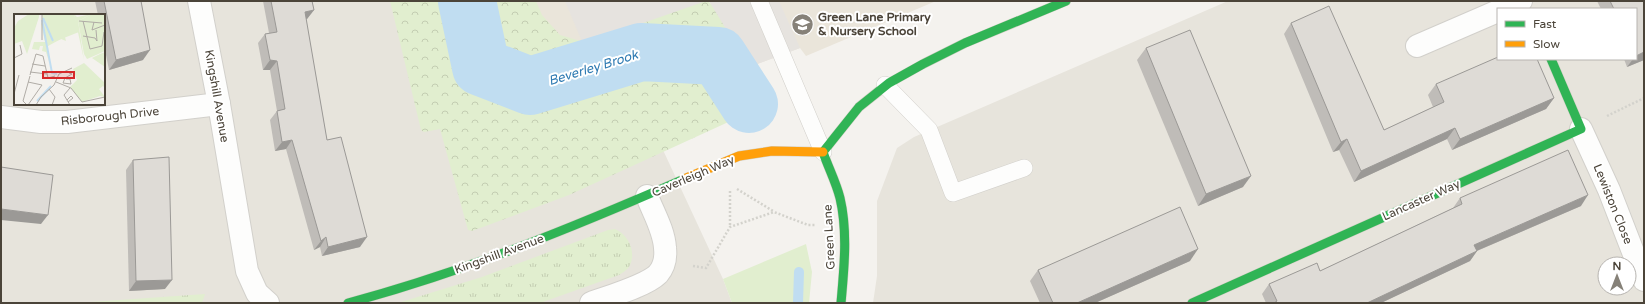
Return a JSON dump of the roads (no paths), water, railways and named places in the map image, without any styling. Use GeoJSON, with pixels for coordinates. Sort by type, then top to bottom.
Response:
{"type":"FeatureCollection","features":[{"type":"Feature","properties":{"kind":"street","name":"Kingshill Avenue"},"geometry":{"type":"LineString","coordinates":[[199,1],[219,104],[247,271],[257,293],[267,303]]}},
{"type":"Feature","properties":{"kind":"street"},"geometry":{"type":"LineString","coordinates":[[823,152],[852,115],[865,101],[885,85],[957,47],[1066,1]]}},
{"type":"Feature","properties":{"kind":"street"},"geometry":{"type":"LineString","coordinates":[[1504,8],[1521,1]]}},
{"type":"Feature","properties":{"kind":"street"},"geometry":{"type":"LineString","coordinates":[[1417,46],[1497,11]]}},
{"type":"Feature","properties":{"kind":"street"},"geometry":{"type":"LineString","coordinates":[[1551,60],[1581,129]]}},
{"type":"Feature","properties":{"kind":"street","name":"Risborough Drive"},"geometry":{"type":"LineString","coordinates":[[1,118],[41,122],[67,122],[219,104]]}},
{"type":"Feature","properties":{"kind":"street","name":"Lewiston Close"},"geometry":{"type":"LineString","coordinates":[[1581,129],[1609,190],[1644,280]]}},
{"type":"Feature","properties":{"kind":"street","name":"Lancaster Way"},"geometry":{"type":"LineString","coordinates":[[1192,303],[1581,129]]}},
{"type":"Feature","properties":{"kind":"street","name":"Caverleigh Way"},"geometry":{"type":"LineString","coordinates":[[591,303],[638,286],[658,274],[664,262],[665,247],[661,232],[647,196],[739,156],[772,151],[823,152]]}},
{"type":"Feature","properties":{"kind":"street","name":"Green Lane"},"geometry":{"type":"LineString","coordinates":[[823,152],[840,198],[844,272],[841,303]]}},
{"type":"Feature","properties":{"kind":"street","name":"Kingshill Avenue"},"geometry":{"type":"LineString","coordinates":[[348,303],[385,293],[495,257],[573,227],[647,196]]}},
{"type":"Feature","properties":{"kind":"lane"},"geometry":{"type":"LineString","coordinates":[[759,1],[823,152]]}},
{"type":"Feature","properties":{"kind":"lane"},"geometry":{"type":"LineString","coordinates":[[885,85],[929,130],[954,193],[1024,168]]}},
{"type":"Feature","properties":{"kind":"waterway","name":"Beverley Brook"},"geometry":{"type":"LineString","coordinates":[[467,1],[481,67],[530,86],[641,52],[718,56],[749,104]]}},
{"type":"Feature","properties":{"kind":"waterway","name":"Beverley Brook"},"geometry":{"type":"LineString","coordinates":[[798,303],[799,272]]}},
{"type":"Feature","properties":{"kind":"place","name":"Green Lane Primary & Nursery School"},"geometry":{"type":"Point","coordinates":[802,24]}}]}
